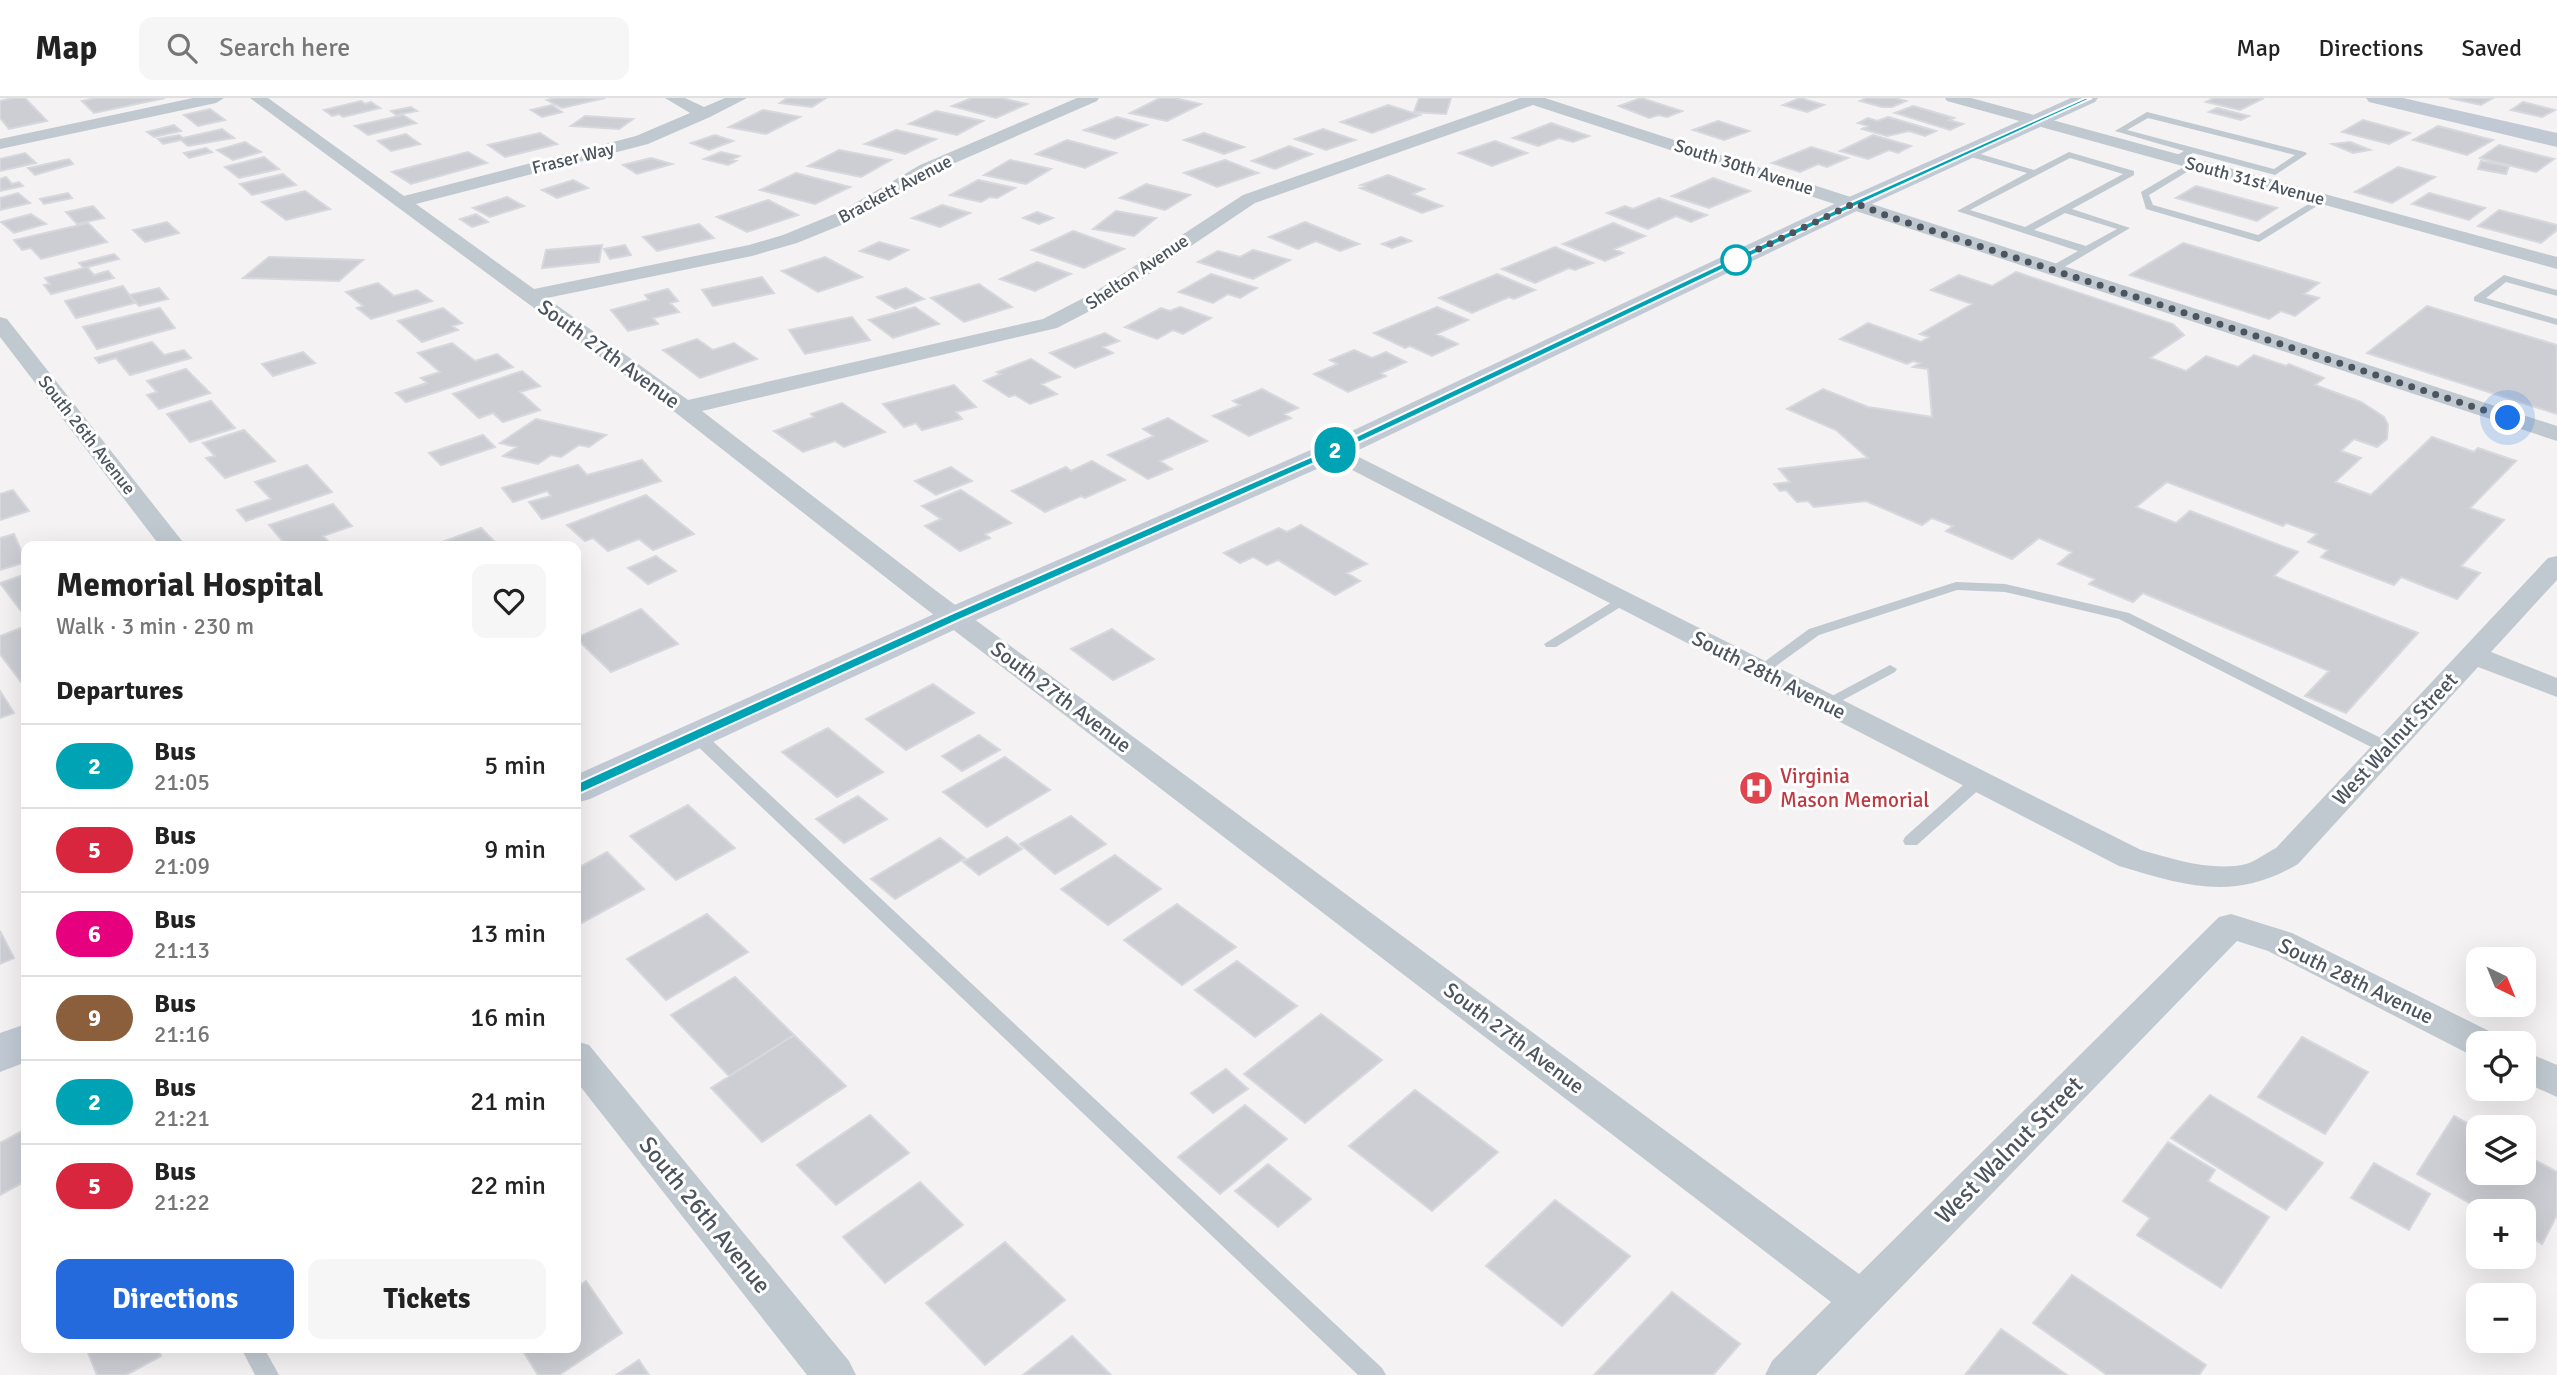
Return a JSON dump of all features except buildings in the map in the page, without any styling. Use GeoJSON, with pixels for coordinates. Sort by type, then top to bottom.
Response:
{"type":"FeatureCollection","features":[{"type":"Feature","properties":{"kind":"main road"},"geometry":{"type":"LineString","coordinates":[[581,788],[955,617],[1333,451],[1855,203],[2088,98]]}},
{"type":"Feature","properties":{"kind":"main road"},"geometry":{"type":"LineString","coordinates":[[2376,98],[2557,141]]}},
{"type":"Feature","properties":{"kind":"main road"},"geometry":{"type":"LineString","coordinates":[[0,1054],[21,1044]]}},
{"type":"Feature","properties":{"kind":"street"},"geometry":{"type":"LineString","coordinates":[[0,144],[216,98]]}},
{"type":"Feature","properties":{"kind":"street","name":"South 27th Avenue"},"geometry":{"type":"LineString","coordinates":[[258,98],[684,408],[955,617],[1861,1300]]}},
{"type":"Feature","properties":{"kind":"street"},"geometry":{"type":"LineString","coordinates":[[673,98],[704,114]]}},
{"type":"Feature","properties":{"kind":"street","name":"Fraser Way"},"geometry":{"type":"LineString","coordinates":[[401,202],[619,147],[665,131],[738,98]]}},
{"type":"Feature","properties":{"kind":"street","name":"Brackett Avenue"},"geometry":{"type":"LineString","coordinates":[[529,296],[752,250],[790,239],[849,215],[926,169],[1091,98]]}},
{"type":"Feature","properties":{"kind":"street","name":"South 31st Avenue"},"geometry":{"type":"LineString","coordinates":[[1953,98],[2188,158],[2323,199],[2557,263]]}},
{"type":"Feature","properties":{"kind":"street","name":"South 30th Avenue"},"geometry":{"type":"LineString","coordinates":[[1531,99],[2557,434]]}},
{"type":"Feature","properties":{"kind":"street","name":"Shelton Avenue"},"geometry":{"type":"LineString","coordinates":[[684,408],[1050,324],[1105,296],[1210,222],[1249,199],[1531,99]]}},
{"type":"Feature","properties":{"kind":"street","name":"South 26th Avenue"},"geometry":{"type":"LineString","coordinates":[[0,323],[169,541]]}},
{"type":"Feature","properties":{"kind":"street","name":"South 28th Avenue"},"geometry":{"type":"LineString","coordinates":[[1333,451],[2130,858],[2171,871],[2213,876]]}},
{"type":"Feature","properties":{"kind":"street","name":"West Walnut Street"},"geometry":{"type":"LineString","coordinates":[[2213,876],[2256,873],[2287,856],[2557,564]]}},
{"type":"Feature","properties":{"kind":"street"},"geometry":{"type":"LineString","coordinates":[[2473,655],[2557,688]]}},
{"type":"Feature","properties":{"kind":"street","name":"South 28th Avenue"},"geometry":{"type":"LineString","coordinates":[[2231,926],[2280,942],[2466,1036]]}},
{"type":"Feature","properties":{"kind":"street","name":"West Walnut Street"},"geometry":{"type":"LineString","coordinates":[[1787,1375],[2231,926]]}},
{"type":"Feature","properties":{"kind":"street","name":"South 26th Avenue"},"geometry":{"type":"LineString","coordinates":[[581,1061],[834,1375]]}},
{"type":"Feature","properties":{"kind":"street"},"geometry":{"type":"LineString","coordinates":[[2536,1071],[2557,1082]]}},
{"type":"Feature","properties":{"kind":"lane"},"geometry":{"type":"LineString","coordinates":[[2188,158],[2119,131],[2147,115],[2302,155],[2275,172],[2188,158],[2144,194],[2149,207],[2259,239],[2323,199]]}},
{"type":"Feature","properties":{"kind":"lane"},"geometry":{"type":"LineString","coordinates":[[1967,153],[2035,173]]}},
{"type":"Feature","properties":{"kind":"lane"},"geometry":{"type":"LineString","coordinates":[[2026,231],[2131,173],[2069,155],[1962,211],[2026,231],[2087,250]]}},
{"type":"Feature","properties":{"kind":"lane"},"geometry":{"type":"LineString","coordinates":[[2052,270],[2124,228],[2064,210]]}},
{"type":"Feature","properties":{"kind":"lane"},"geometry":{"type":"LineString","coordinates":[[2557,293],[2504,278],[2478,299],[2557,322]]}},
{"type":"Feature","properties":{"kind":"lane"},"geometry":{"type":"LineString","coordinates":[[1760,671],[1814,632],[1956,586],[2005,588],[2124,616],[2387,748]]}},
{"type":"Feature","properties":{"kind":"lane"},"geometry":{"type":"LineString","coordinates":[[1551,643],[1622,600]]}},
{"type":"Feature","properties":{"kind":"lane"},"geometry":{"type":"LineString","coordinates":[[1825,704],[1890,669]]}},
{"type":"Feature","properties":{"kind":"lane"},"geometry":{"type":"LineString","coordinates":[[697,736],[1374,1375]]}},
{"type":"Feature","properties":{"kind":"lane"},"geometry":{"type":"LineString","coordinates":[[1911,841],[1977,782]]}},
{"type":"Feature","properties":{"kind":"lane"},"geometry":{"type":"LineString","coordinates":[[255,1353],[267,1375]]}},
{"type":"Feature","properties":{"kind":"bus line","name":"2"},"geometry":{"type":"LineString","coordinates":[[581,788],[955,617],[1333,451],[1855,203],[2088,98]]}},
{"type":"Feature","properties":{"kind":"place","name":"Virginia Mason Memorial"},"geometry":{"type":"Point","coordinates":[1756,788]}},
{"type":"Feature","properties":{"kind":"route"},"geometry":{"type":"LineString","coordinates":[[1736,260],[1855,203],[1893,218],[2508,418]]}}]}
